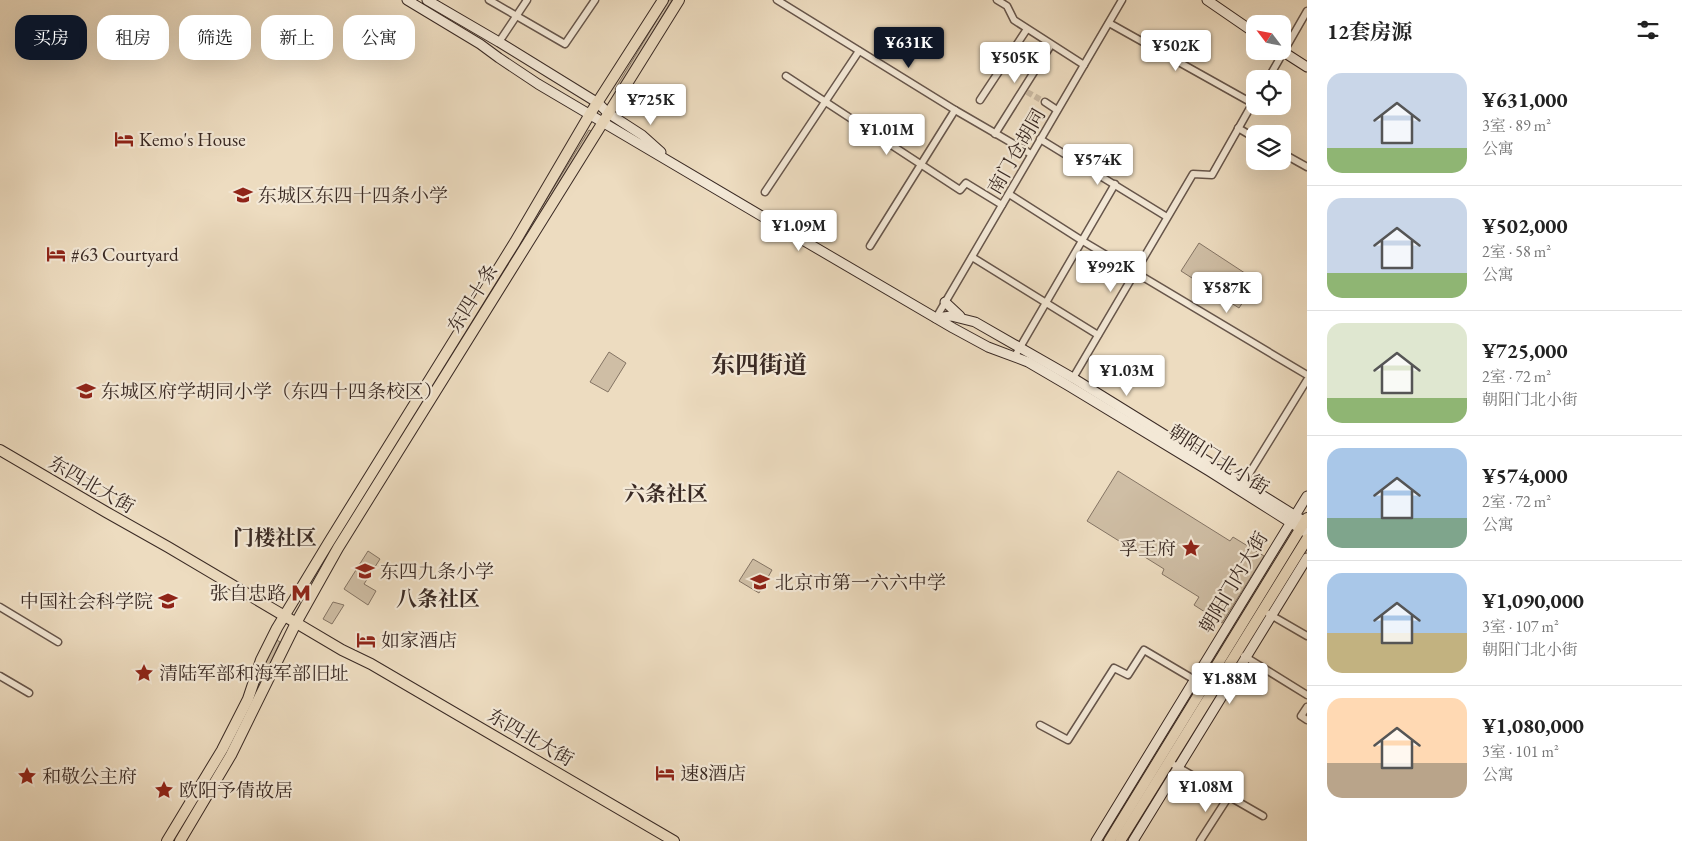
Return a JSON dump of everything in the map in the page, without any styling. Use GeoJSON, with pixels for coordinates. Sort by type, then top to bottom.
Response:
{"type":"FeatureCollection","features":[{"type":"Feature","properties":{"kind":"main road"},"geometry":{"type":"LineString","coordinates":[[407,0],[480,44],[538,84],[590,114],[605,117]]}},
{"type":"Feature","properties":{"kind":"main road"},"geometry":{"type":"LineString","coordinates":[[427,0],[499,42],[598,104],[605,117]]}},
{"type":"Feature","properties":{"kind":"main road","name":"东四十条"},"geometry":{"type":"LineString","coordinates":[[286,613],[515,242],[590,114],[663,0]]}},
{"type":"Feature","properties":{"kind":"main road","name":"东四十条"},"geometry":{"type":"LineString","coordinates":[[298,620],[338,548],[679,0]]}},
{"type":"Feature","properties":{"kind":"main road"},"geometry":{"type":"LineString","coordinates":[[1206,0],[1246,27]]}},
{"type":"Feature","properties":{"kind":"main road"},"geometry":{"type":"LineString","coordinates":[[1216,0],[1246,20]]}},
{"type":"Feature","properties":{"kind":"main road"},"geometry":{"type":"LineString","coordinates":[[1291,52],[1307,60]]}},
{"type":"Feature","properties":{"kind":"main road"},"geometry":{"type":"LineString","coordinates":[[1291,54],[1307,67]]}},
{"type":"Feature","properties":{"kind":"main road","name":"朝阳门北小街"},"geometry":{"type":"LineString","coordinates":[[605,117],[674,164],[936,318],[988,347],[1015,356],[1241,487]]}},
{"type":"Feature","properties":{"kind":"main road"},"geometry":{"type":"LineString","coordinates":[[945,302],[962,318]]}},
{"type":"Feature","properties":{"kind":"main road","name":"朝阳门北小街"},"geometry":{"type":"LineString","coordinates":[[936,318],[952,316],[975,322],[1073,378],[1241,487],[1305,525]]}},
{"type":"Feature","properties":{"kind":"main road","name":"东四北大街"},"geometry":{"type":"LineString","coordinates":[[0,450],[298,620],[342,650],[371,664],[668,840]]}},
{"type":"Feature","properties":{"kind":"main road","name":"朝阳门内大街"},"geometry":{"type":"LineString","coordinates":[[1096,841],[1307,496]]}},
{"type":"Feature","properties":{"kind":"main road","name":"朝阳门内大街"},"geometry":{"type":"LineString","coordinates":[[1109,841],[1305,525]]}},
{"type":"Feature","properties":{"kind":"main road","name":"朝阳门内大街"},"geometry":{"type":"LineString","coordinates":[[1267,613],[1307,539]]}},
{"type":"Feature","properties":{"kind":"main road","name":"朝阳门内大街"},"geometry":{"type":"LineString","coordinates":[[1133,841],[1174,764],[1241,654],[1267,613],[1307,558]]}},
{"type":"Feature","properties":{"kind":"main road"},"geometry":{"type":"LineString","coordinates":[[167,841],[222,750],[248,699],[262,660],[286,613]]}},
{"type":"Feature","properties":{"kind":"main road"},"geometry":{"type":"LineString","coordinates":[[180,841],[231,756],[298,620]]}},
{"type":"Feature","properties":{"kind":"main road","name":"朝阳门内大街"},"geometry":{"type":"LineString","coordinates":[[1120,841],[1174,764]]}},
{"type":"Feature","properties":{"kind":"street"},"geometry":{"type":"LineString","coordinates":[[489,0],[565,44],[595,0]]}},
{"type":"Feature","properties":{"kind":"street"},"geometry":{"type":"LineString","coordinates":[[499,42],[527,0]]}},
{"type":"Feature","properties":{"kind":"street"},"geometry":{"type":"LineString","coordinates":[[777,0],[955,110],[1031,154]]}},
{"type":"Feature","properties":{"kind":"street"},"geometry":{"type":"LineString","coordinates":[[997,0],[1007,6],[1014,20],[1084,65]]}},
{"type":"Feature","properties":{"kind":"street","name":"南门仓胡同"},"geometry":{"type":"LineString","coordinates":[[936,318],[1122,0]]}},
{"type":"Feature","properties":{"kind":"street"},"geometry":{"type":"LineString","coordinates":[[1291,37],[1307,11]]}},
{"type":"Feature","properties":{"kind":"street"},"geometry":{"type":"LineString","coordinates":[[1109,23],[1246,97]]}},
{"type":"Feature","properties":{"kind":"street"},"geometry":{"type":"LineString","coordinates":[[980,100],[1027,29]]}},
{"type":"Feature","properties":{"kind":"street"},"geometry":{"type":"LineString","coordinates":[[995,134],[1025,91],[1051,45]]}},
{"type":"Feature","properties":{"kind":"street"},"geometry":{"type":"LineString","coordinates":[[765,192],[859,51]]}},
{"type":"Feature","properties":{"kind":"street"},"geometry":{"type":"LineString","coordinates":[[786,76],[919,165],[960,190],[966,183],[1002,205]]}},
{"type":"Feature","properties":{"kind":"street"},"geometry":{"type":"LineString","coordinates":[[1045,102],[1057,110]]}},
{"type":"Feature","properties":{"kind":"street"},"geometry":{"type":"LineString","coordinates":[[870,246],[955,110]]}},
{"type":"Feature","properties":{"kind":"street"},"geometry":{"type":"LineString","coordinates":[[1073,378],[1193,174],[1212,175],[1246,114]]}},
{"type":"Feature","properties":{"kind":"street"},"geometry":{"type":"LineString","coordinates":[[1238,128],[1246,133]]}},
{"type":"Feature","properties":{"kind":"street"},"geometry":{"type":"LineString","coordinates":[[1040,138],[1167,218]]}},
{"type":"Feature","properties":{"kind":"street"},"geometry":{"type":"LineString","coordinates":[[1291,158],[1307,167]]}},
{"type":"Feature","properties":{"kind":"street"},"geometry":{"type":"LineString","coordinates":[[1015,356],[1115,184]]}},
{"type":"Feature","properties":{"kind":"street"},"geometry":{"type":"LineString","coordinates":[[1009,194],[1081,240],[1307,375]]}},
{"type":"Feature","properties":{"kind":"street"},"geometry":{"type":"LineString","coordinates":[[972,257],[1098,335]]}},
{"type":"Feature","properties":{"kind":"street"},"geometry":{"type":"LineString","coordinates":[[1241,487],[1307,380]]}},
{"type":"Feature","properties":{"kind":"street"},"geometry":{"type":"LineString","coordinates":[[0,607],[58,642]]}},
{"type":"Feature","properties":{"kind":"street"},"geometry":{"type":"LineString","coordinates":[[1267,613],[1307,636]]}},
{"type":"Feature","properties":{"kind":"street"},"geometry":{"type":"LineString","coordinates":[[1040,725],[1068,740],[1114,668],[1128,675],[1144,650],[1205,686]]}},
{"type":"Feature","properties":{"kind":"street"},"geometry":{"type":"LineString","coordinates":[[1241,654],[1307,695]]}},
{"type":"Feature","properties":{"kind":"street"},"geometry":{"type":"LineString","coordinates":[[0,676],[29,693]]}},
{"type":"Feature","properties":{"kind":"street"},"geometry":{"type":"LineString","coordinates":[[1307,707],[1301,716],[1307,720]]}},
{"type":"Feature","properties":{"kind":"street"},"geometry":{"type":"LineString","coordinates":[[1174,764],[1263,816]]}},
{"type":"Feature","properties":{"kind":"street"},"geometry":{"type":"LineString","coordinates":[[1200,841],[1229,796]]}},
{"type":"Feature","properties":{"kind":"shaded area"},"geometry":{"type":"Polygon","coordinates":[[[669,0],[672,0],[617,91],[615,89],[669,0]]]}},
{"type":"Feature","properties":{"kind":"shaded area"},"geometry":{"type":"Polygon","coordinates":[[[589,130],[591,131],[525,237],[524,236],[589,130]]]}},
{"type":"Feature","properties":{"kind":"shaded area"},"geometry":{"type":"Polygon","coordinates":[[[521,240],[460,342],[458,341],[521,240]]]}},
{"type":"Feature","properties":{"kind":"shaded area"},"geometry":{"type":"Polygon","coordinates":[[[1199,243],[1257,281],[1239,308],[1181,271],[1199,243]]]}},
{"type":"Feature","properties":{"kind":"shaded area"},"geometry":{"type":"Polygon","coordinates":[[[454,348],[456,348],[335,544],[323,567],[301,602],[299,601],[454,348]]]}},
{"type":"Feature","properties":{"kind":"shaded area"},"geometry":{"type":"Polygon","coordinates":[[[609,352],[626,363],[608,392],[590,382],[609,352]]]}},
{"type":"Feature","properties":{"kind":"shaded area","name":"孚王府"},"geometry":{"type":"Polygon","coordinates":[[[1118,471],[1230,541],[1233,537],[1264,556],[1222,623],[1194,605],[1199,597],[1162,574],[1164,569],[1087,521],[1118,471]]]}},
{"type":"Feature","properties":{"kind":"shaded area"},"geometry":{"type":"Polygon","coordinates":[[[368,551],[380,559],[364,584],[376,591],[368,605],[344,589],[368,551]]]}},
{"type":"Feature","properties":{"kind":"shaded area"},"geometry":{"type":"Polygon","coordinates":[[[753,559],[772,570],[759,593],[739,581],[753,559]]]}},
{"type":"Feature","properties":{"kind":"shaded area"},"geometry":{"type":"Polygon","coordinates":[[[333,602],[344,605],[332,624],[323,619],[333,602]]]}},
{"type":"Feature","properties":{"kind":"shaded area"},"geometry":{"type":"Polygon","coordinates":[[[277,640],[280,642],[236,732],[263,666],[277,640]]]}},
{"type":"Feature","properties":{"kind":"tunnel"},"geometry":{"type":"LineString","coordinates":[[1027,92],[1045,102]]}},
{"type":"Feature","properties":{"kind":"place","name":"Kemo's House"},"geometry":{"type":"Point","coordinates":[124,139]}},
{"type":"Feature","properties":{"kind":"place","name":"东城区东四十四条小学"},"geometry":{"type":"Point","coordinates":[243,195]}},
{"type":"Feature","properties":{"kind":"place","name":"#63 Courtyard"},"geometry":{"type":"Point","coordinates":[56,254]}},
{"type":"Feature","properties":{"kind":"place","name":"东城区府学胡同小学（东四十四条校区）"},"geometry":{"type":"Point","coordinates":[86,391]}},
{"type":"Feature","properties":{"kind":"place","name":"孚王府"},"geometry":{"type":"Point","coordinates":[1191,548]}},
{"type":"Feature","properties":{"kind":"place","name":"东四九条小学"},"geometry":{"type":"Point","coordinates":[365,571]}},
{"type":"Feature","properties":{"kind":"place","name":"北京市第一六六中学"},"geometry":{"type":"Point","coordinates":[760,582]}},
{"type":"Feature","properties":{"kind":"place","name":"张自忠路"},"geometry":{"type":"Point","coordinates":[301,593]}},
{"type":"Feature","properties":{"kind":"place","name":"中国社会科学院"},"geometry":{"type":"Point","coordinates":[168,601]}},
{"type":"Feature","properties":{"kind":"place","name":"如家酒店"},"geometry":{"type":"Point","coordinates":[366,640]}},
{"type":"Feature","properties":{"kind":"place","name":"清陆军部和海军部旧址"},"geometry":{"type":"Point","coordinates":[144,673]}},
{"type":"Feature","properties":{"kind":"place","name":"速8酒店"},"geometry":{"type":"Point","coordinates":[665,773]}},
{"type":"Feature","properties":{"kind":"place","name":"和敬公主府"},"geometry":{"type":"Point","coordinates":[27,776]}},
{"type":"Feature","properties":{"kind":"place","name":"欧阳予倩故居"},"geometry":{"type":"Point","coordinates":[164,790]}},
{"type":"Feature","properties":{"kind":"district","name":"东四街道"},"geometry":{"type":"Point","coordinates":[759,365]}},
{"type":"Feature","properties":{"kind":"district","name":"六条社区"},"geometry":{"type":"Point","coordinates":[666,494]}},
{"type":"Feature","properties":{"kind":"district","name":"门楼社区"},"geometry":{"type":"Point","coordinates":[275,538]}},
{"type":"Feature","properties":{"kind":"district","name":"八条社区"},"geometry":{"type":"Point","coordinates":[438,599]}}]}
